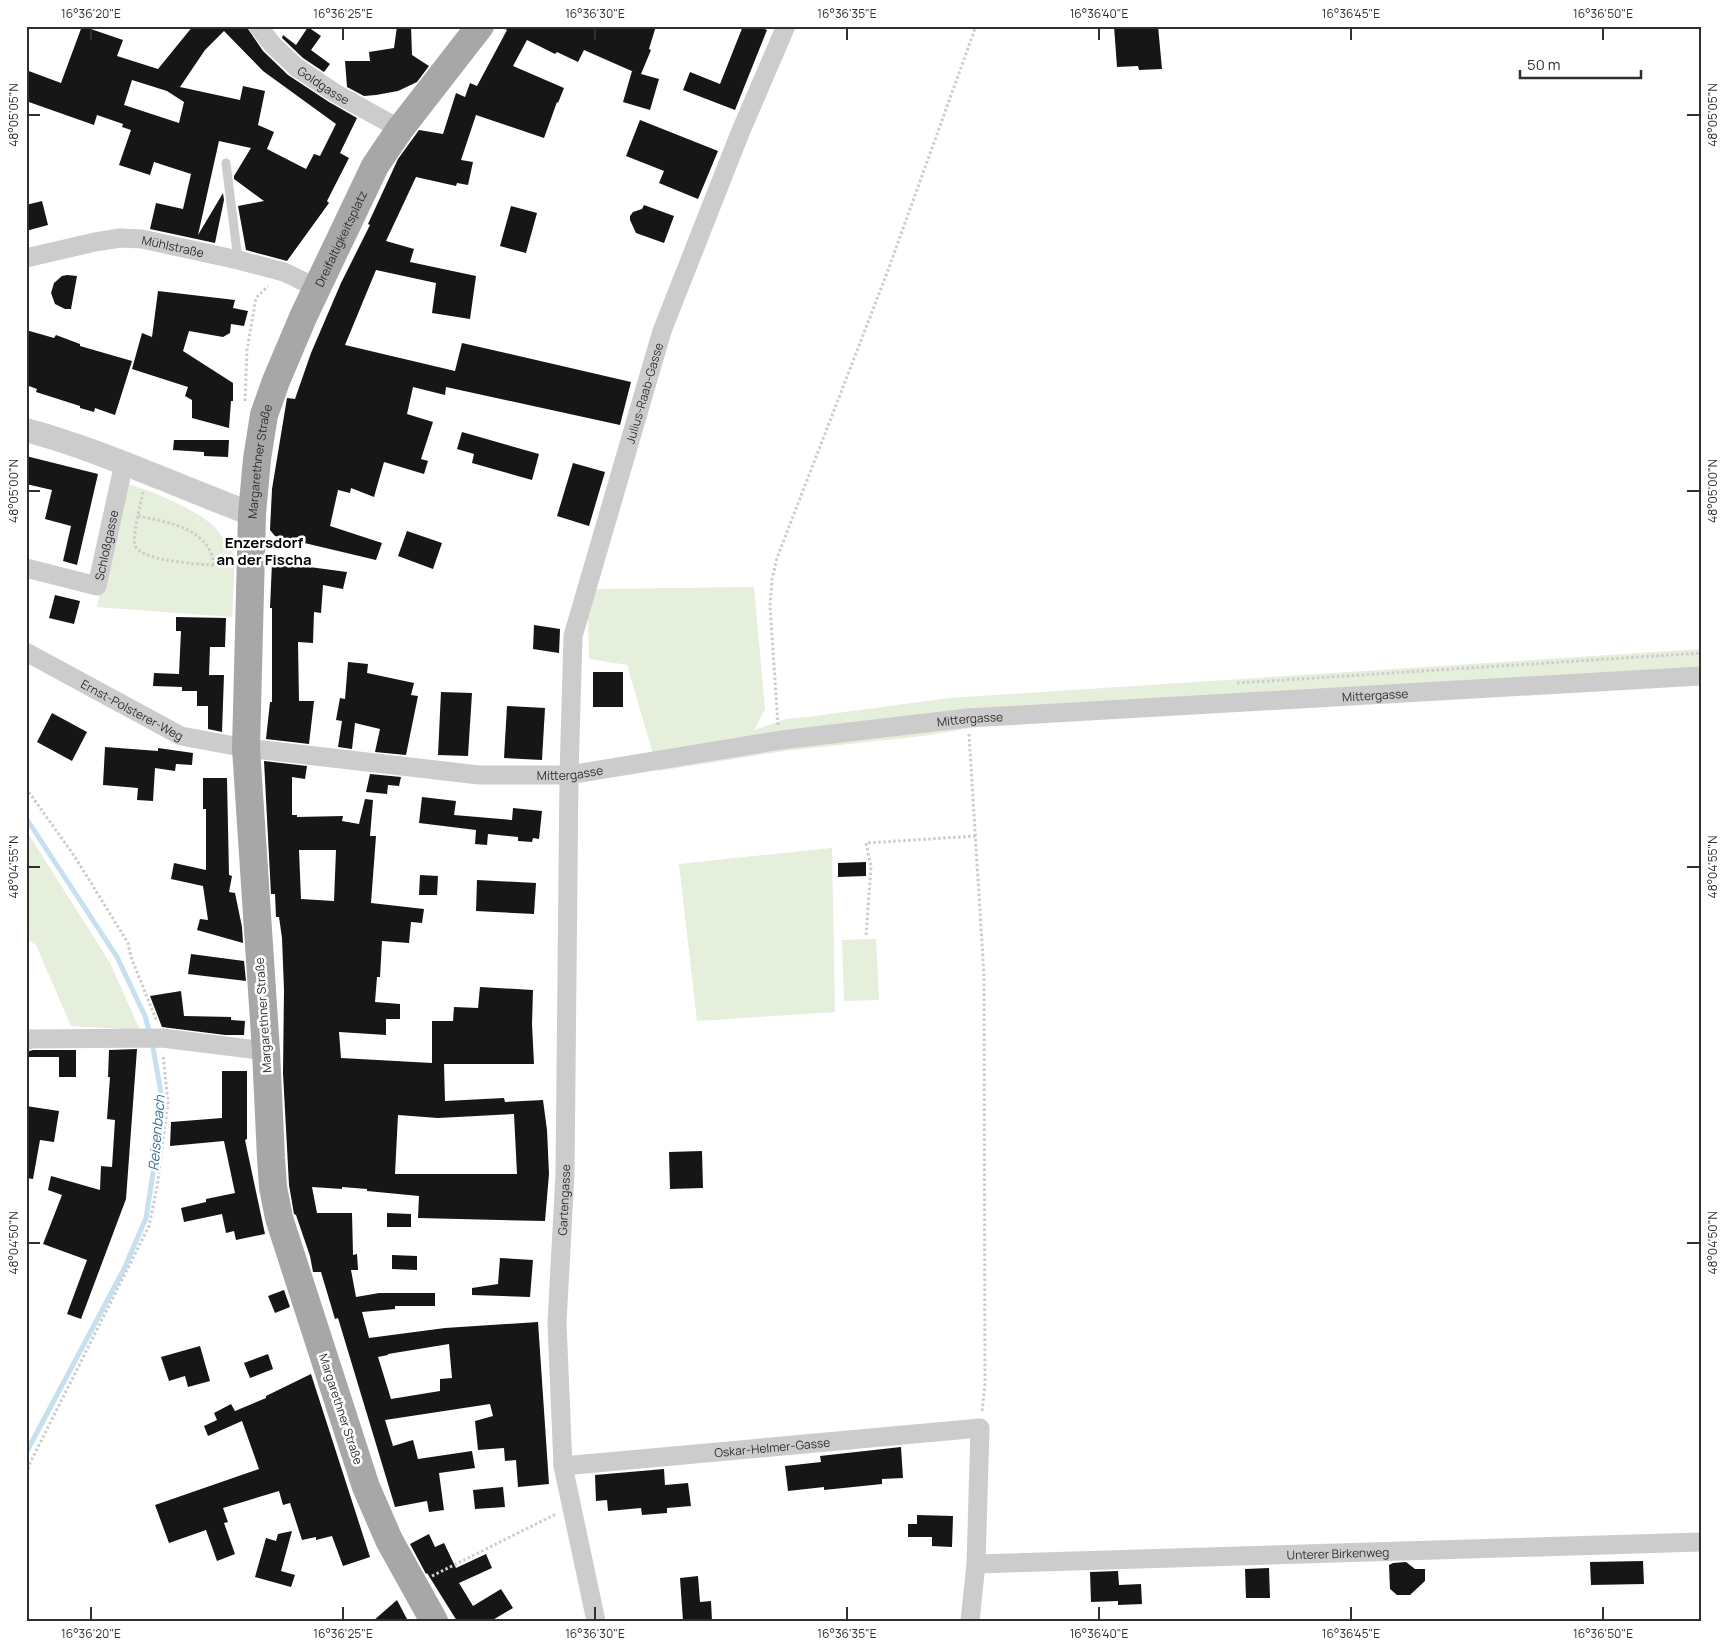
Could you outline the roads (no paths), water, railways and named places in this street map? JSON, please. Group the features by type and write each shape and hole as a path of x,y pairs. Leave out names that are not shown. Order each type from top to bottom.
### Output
{"main road":[{"name":"Dreifaltigkeitsplatz","path":"276,381 317,288 375,166 400,129 480,26"},
{"name":"Margarethner Straße","path":"276,381 264,415 257,459 252,514 246,748 273,1187 279,1218 366,1487 389,1540 434,1621"}],"street":[{"name":"Goldgasse","path":"258,26 272,44 296,67 335,93 400,129"},
{"name":"Julius-Raab-Gasse","path":"569,775 573,636 662,331 740,133 786,26"},
{"name":"Mühlstraße","path":"26,258 95,242 120,238 142,239 284,272 317,288"},
{"path":"26,430 56,438 124,463 252,514"},
{"name":"Schloßgasse","path":"26,568 97,586 124,463"},
{"name":"Ernst-Polsterer-Weg","path":"26,652 181,736 246,748"},
{"name":"Mittergasse","path":"246,748 479,776 569,775 781,740 968,718 1701,676"},
{"name":"Gartengasse","path":"569,775 565,1174 557,1323 563,1466 596,1621"},
{"path":"26,1041 30,1039 162,1038 266,1051"},
{"name":"Oskar-Helmer-Gasse","path":"563,1466 980,1428 976,1564"},
{"name":"Unterer Birkenweg","path":"976,1564 1701,1542"},
{"path":"970,1621 976,1564"}],"lane":[{"path":"226,163 238,260"}],"waterway":[{"name":"Reisenbach","path":"26,818 117,957 145,1016 150,1034"},
{"name":"Reisenbach","path":"26,1453 124,1269 146,1218 159,1135 161,1093 152,1042"}],"district":[{"name":"Enzersdorf an der Fischa","path":"264,550"}]}
